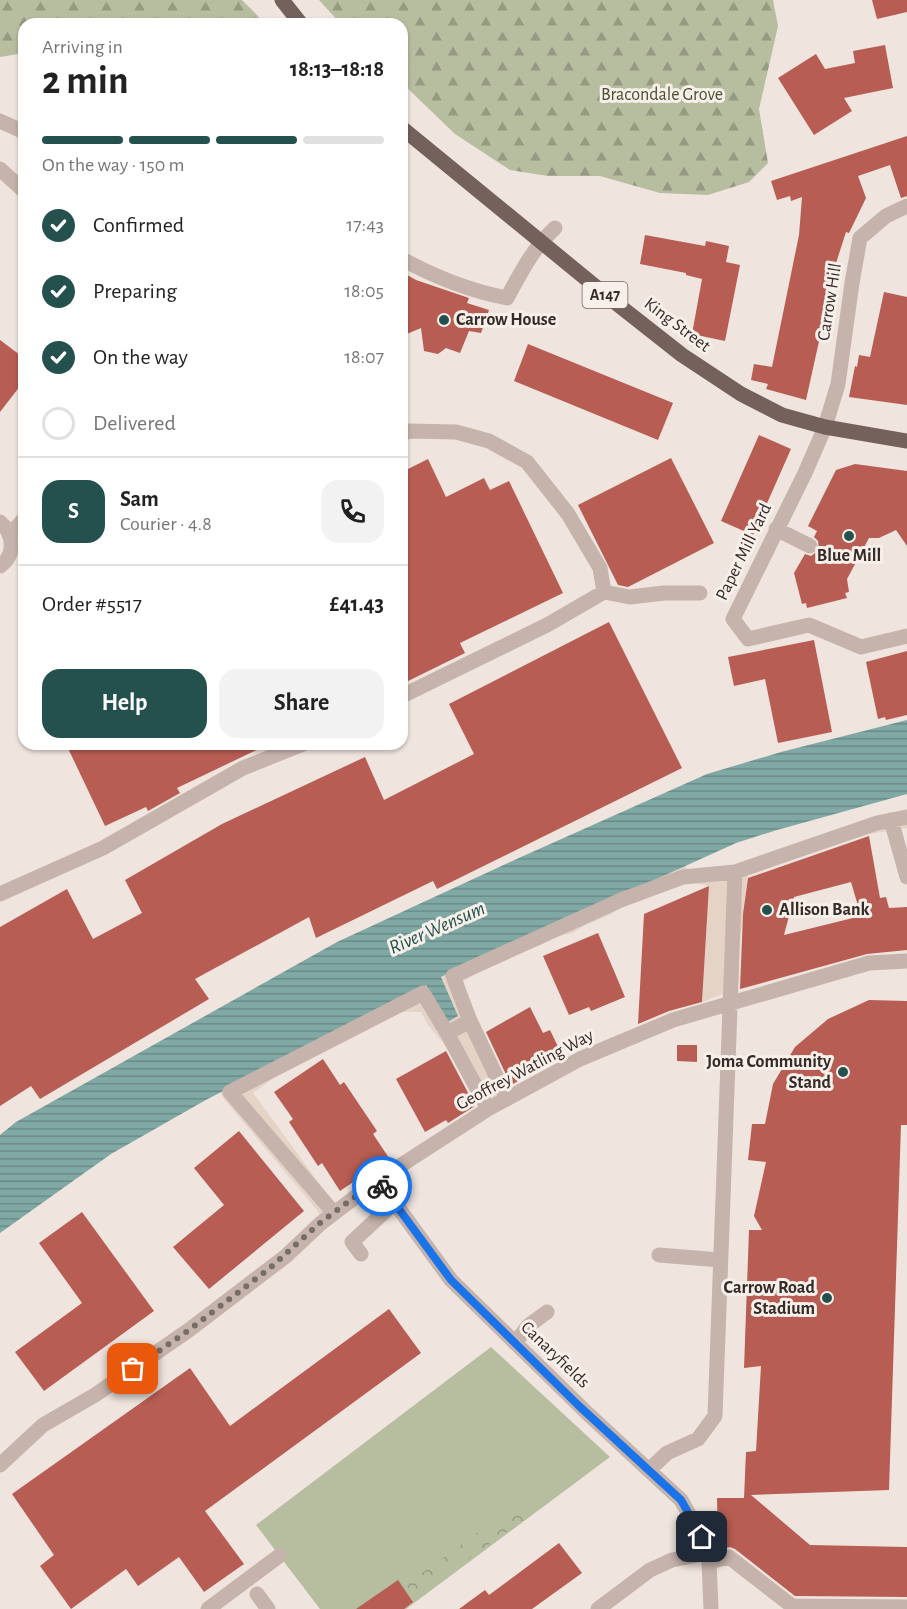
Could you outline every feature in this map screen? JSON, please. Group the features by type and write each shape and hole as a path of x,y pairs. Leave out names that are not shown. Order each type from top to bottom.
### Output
{"main road":[{"path":"282,0 296,18"},
{"name":"King Street","path":"408,133 682,355 741,394 782,415 825,427 907,441"}],"street":[{"path":"0,121 18,129"},
{"path":"0,169 18,186"},
{"name":"Carrow Hill","path":"825,427 838,384 860,238 886,216 907,206"},
{"path":"408,262 480,293 507,298 540,241 555,228"},
{"name":"Paper Mill Yard","path":"825,427 806,473 733,619 748,639 809,625 861,646 907,636"},
{"path":"408,431 456,432 489,441 528,462 573,523 600,568 604,592"},
{"path":"0,566 9,556 12,547 5,528"},
{"path":"776,529 810,546"},
{"path":"408,693 547,625 604,592 630,597 664,593 700,593"},
{"path":"0,894 103,848 243,768 288,750"},
{"path":"507,1099 470,1021 453,976 621,900 683,877 735,872 877,823 907,817"},
{"path":"891,820 907,877"},
{"path":"649,1470 666,1453 698,1439 715,1416 735,872"},
{"name":"Geoffrey Watling Way","path":"0,1465 43,1425 95,1395 189,1330 286,1256 321,1222 378,1180 489,1109 580,1059 673,1020 869,963 907,961"},
{"path":"334,1213 230,1092 423,993 489,1109"},
{"path":"447,1033 470,1021"},
{"name":"Canaryfields","path":"378,1180 451,1280 681,1500 702,1537 708,1558"},
{"path":"361,1254 352,1242 394,1203"},
{"path":"659,1256 720,1260"},
{"path":"515,1342 528,1326 547,1312"},
{"path":"208,1609 279,1556"},
{"path":"598,1609 650,1570 672,1560 729,1557 792,1606 907,1607"},
{"path":"708,1558 711,1609"},
{"path":"257,1594 268,1609"}],"green space":[{"path":"0,0 242,0 259,18 18,18 18,54 0,57"},
{"name":"Bracondale Grove","path":"319,0 773,0 778,26 759,109 768,163 749,182 708,195 660,193 600,176 548,176 510,170 455,134 408,89 408,18 336,18"},
{"path":"491,1347 610,1457 406,1609 320,1609 256,1525"},
{"path":"519,1502 530,1516 415,1596 406,1585"}],"shaded area":[{"path":"907,809 907,828 869,834 748,875 734,990 702,1002 709,886 694,883 671,884 633,900 573,933 554,937 543,944 492,964 464,981 463,987 510,1088 482,1109 449,1050 428,1025 421,1012 398,1012 275,1077 253,1093 335,1205 320,1216 220,1092 426,984 449,1022 458,1016 441,978 685,866 693,874 708,873 789,848 829,832"}],"water":[{"name":"River Wensum","path":"907,720 907,794 736,843 441,977 458,1016 448,1022 426,985 204,1101 111,1154 0,1233 0,1135 16,1122 337,942 521,857 707,774 781,752"}],"building":[{"path":"872,0 907,0 907,12 877,19"},
{"path":"885,45 893,88 844,98 852,111 814,135 778,78 816,54 825,69 855,63 853,51"},
{"path":"907,136 907,196 901,198 890,165 858,176 866,198 849,233 846,232 837,260 806,400 766,389 768,384 751,380 754,364 772,367 799,235 802,197 791,201 790,196 777,200 771,181"},
{"path":"645,235 705,246 706,241 729,246 726,262 740,265 725,341 692,334 702,279 686,275 686,273 640,264"},
{"name":"Carrow House","path":"408,275 469,298 467,303 489,310 481,333 469,331 460,353 446,348 438,354 424,351 421,328 408,333"},
{"path":"884,292 907,297 907,405 849,397 859,355 870,357"},
{"path":"0,340 18,354 18,389 0,412"},
{"path":"528,344 673,403 658,440 514,381"},
{"path":"759,435 791,449 753,535 721,521"},
{"path":"671,458 714,543 628,587 618,585 578,505"},
{"path":"428,459 446,497 484,478 490,490 509,481 563,593 460,643 465,653 408,681 408,469"},
{"name":"Blue Mill","path":"855,464 907,471 907,546 896,530 879,538 869,538 847,579 849,592 845,593 847,598 807,608 806,603 802,604 794,573 805,554 811,556 819,550 818,541 814,537 817,531 808,526 836,470"},
{"path":"609,622 682,768 437,889 433,881 316,938 309,917 195,979 209,999 40,1099 31,1086 0,1106 0,927 67,889 93,939 142,913 125,880 222,824 365,757 384,800 474,754 449,704"},
{"path":"814,640 832,732 778,743 765,679 734,686 728,657"},
{"path":"907,651 907,715 886,720 885,717 878,719 866,662"},
{"path":"69,750 256,750 177,788 180,793 148,811 146,807 105,826"},
{"name":"Allison Bank","path":"869,836 880,898 886,897 889,908 907,907 907,950 867,954 740,989 743,914 748,878","holes":["851,882 861,916 784,935 794,897"]},
{"path":"709,886 702,1002 669,1011 638,1024 644,914"},
{"path":"598,933 625,997 591,1011 589,1007 569,1015 543,956"},
{"name":"Carrow Road Stadium","path":"869,1000 907,1001 907,1125 901,1125 889,1490 751,1495 810,1545 907,1547 907,1597 795,1596 735,1549 730,1547 721,1549 718,1546 717,1498 744,1498 746,1452 756,1451 761,1366 744,1368 749,1230 762,1230 754,1216 766,1162 748,1160 752,1124 765,1124 773,1084 795,1047 828,1019"},
{"path":"530,1007 543,1033 550,1030 563,1057 511,1085 486,1032"},
{"path":"677,1045 697,1045 697,1062 677,1061"},
{"path":"446,1051 475,1106 448,1123 446,1120 425,1132 396,1079"},
{"path":"323,1059 340,1085 344,1082 377,1131 373,1134 389,1158 340,1191 322,1163 318,1166 289,1122 293,1119 274,1092"},
{"path":"239,1131 304,1211 209,1289 173,1247 224,1205 194,1168"},
{"path":"82,1212 154,1311 44,1391 15,1352 82,1303 39,1243"},
{"path":"389,1309 421,1353 205,1511 244,1564 204,1592 179,1557 138,1586 126,1569 71,1609 40,1566 54,1555 12,1494 190,1368 230,1426"},
{"path":"559,1543 582,1573 532,1609 459,1609 485,1590 489,1595"},
{"path":"398,1580 413,1602 404,1609 356,1609"}],"way so far":[{"path":"133,1369 189,1330 286,1256 321,1222 378,1180 382,1186"}],"place":[{"name":"Carrow House","path":"444,320"},
{"name":"Blue Mill","path":"849,536"},
{"name":"Allison Bank","path":"767,910"},
{"name":"Joma Community Stand","path":"843,1072"},
{"name":"Carrow Road Stadium","path":"827,1298"}],"route":[{"path":"382,1186 451,1280 578,1405 681,1500 702,1537"}]}
